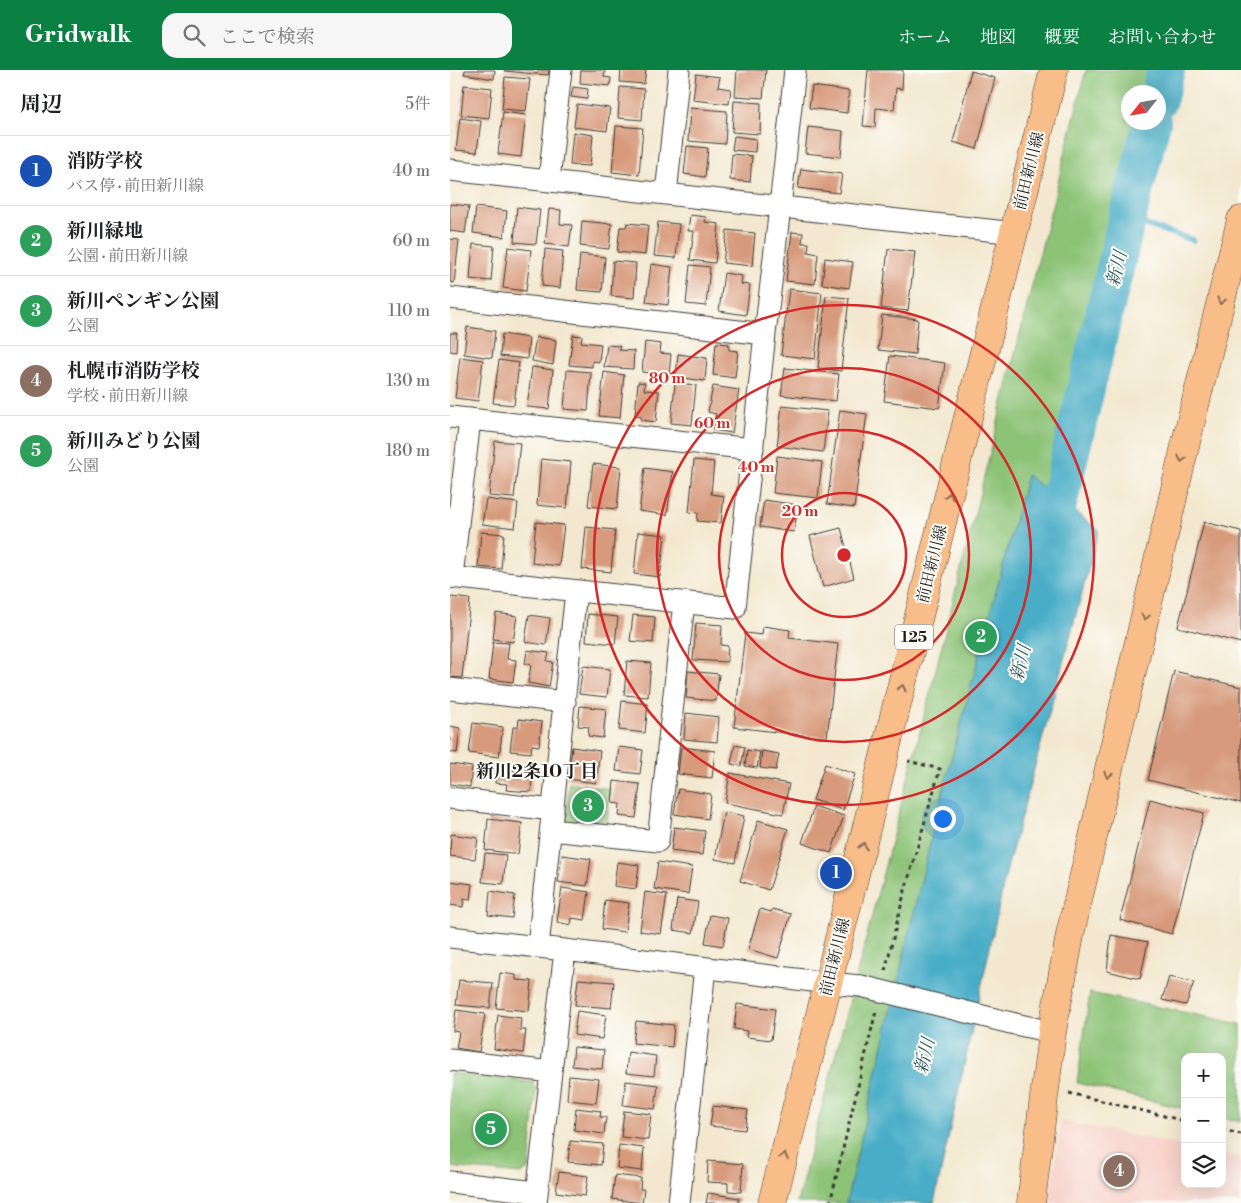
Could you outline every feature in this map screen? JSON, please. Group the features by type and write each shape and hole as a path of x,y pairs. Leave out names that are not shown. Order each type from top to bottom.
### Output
{"main road":[{"name":"前田新川線","path":"772,1203 1054,70"},
{"path":"1030,1203 1052,1032 1071,930 1191,421 1240,227"}],"street":[{"path":"549,181 561,70"},
{"path":"666,194 679,70"},
{"path":"753,449 460,418 451,577 735,608 753,449 765,334 795,70"},
{"path":"450,170 1014,233"},
{"path":"450,298 765,334"},
{"path":"538,947 576,591"},
{"path":"450,798 658,841 684,602"},
{"path":"450,689 565,702"},
{"path":"450,937 861,986 1052,1032"},
{"path":"450,1182 536,1197 565,950"},
{"path":"679,1203 705,968"},
{"path":"450,1060 551,1072"}],"path":[{"path":"908,761 940,769"},
{"path":"1066,1092 1181,1120"},
{"path":"1226,1131 1241,1134"}],"shaded area":[{"path":"1061,1121 1181,1145 1181,1188 1226,1188 1226,1155 1241,1158 1241,1203 1049,1203"}],"green space":[{"path":"1086,70 1154,70 1150,85 1121,85 1121,130 1138,130 1128,165 1032,577 874,1203 797,1203 929,697"},
{"path":"569,783 610,789 607,829 565,823"},
{"path":"1090,993 1241,1024 1241,1122 1226,1119 1226,1053 1181,1053 1181,1108 1077,1083"},
{"path":"450,1073 532,1082 536,1090 529,1169 520,1174 450,1167"}],"water":[{"path":"1027,475 1099,530 1007,869 934,1203 846,1203 936,817"}],"building":[{"path":"465,70 495,70 494,79 464,74"},
{"path":"504,70 549,70 548,75"},
{"path":"581,70 605,70 604,77 611,78 610,86 580,83"},
{"path":"621,70 646,70 644,84 620,82"},
{"path":"737,70 766,70 763,98 735,96"},
{"path":"868,70 903,70 902,89 896,88 894,110 876,108 875,127 863,126"},
{"path":"971,71 995,78 977,149 953,142"},
{"path":"696,74 720,77 718,87 731,89 729,104 693,100"},
{"path":"505,77 530,79 526,111 502,109"},
{"path":"464,85 492,88 489,118 461,115"},
{"path":"812,86 849,91 847,113 809,108"},
{"path":"573,87 588,89 587,99 571,97"},
{"path":"620,87 644,89 642,120 618,118"},
{"path":"734,101 761,103 760,134 732,132"},
{"path":"577,104 610,108 607,131 574,127"},
{"path":"690,108 727,111 725,144 688,141"},
{"path":"503,112 526,115 521,157 498,154"},
{"path":"460,118 481,121 477,152 456,150"},
{"path":"616,126 643,128 639,175 612,172"},
{"path":"808,127 843,131 841,157 805,153"},
{"path":"573,132 593,135 590,166 570,165"},
{"path":"734,136 756,139 755,152 732,150"},
{"path":"687,146 708,148 705,177 684,174"},
{"path":"732,154 752,156 750,182 730,180"},
{"path":"801,169 842,174 839,193 798,188"},
{"path":"450,204 469,206 465,233 450,231"},
{"path":"476,207 507,211 504,237 473,233"},
{"path":"517,207 540,210 536,244 514,242"},
{"path":"549,209 561,210 560,224 572,225 569,247 545,244"},
{"path":"690,215 706,217 705,222 719,224 715,263 690,260 694,231 688,231"},
{"path":"582,221 612,224 609,249 580,246"},
{"path":"658,222 679,224 676,258 654,256"},
{"path":"627,223 648,225 645,255 617,252 620,227 626,227"},
{"path":"727,230 755,233 752,266 723,263"},
{"path":"792,232 803,233 802,243 809,243 808,252 818,254 815,284 786,281"},
{"path":"450,239 459,240 454,283 450,282"},
{"path":"473,244 494,246 491,281 470,279"},
{"path":"508,247 531,250 526,291 503,288"},
{"path":"545,249 563,251 560,288 542,286"},
{"path":"888,249 915,252 908,311 881,308"},
{"path":"580,254 605,257 602,292 577,290"},
{"path":"825,258 853,262 849,288 822,284"},
{"path":"613,261 636,263 634,298 611,296"},
{"path":"651,264 672,267 668,305 646,302"},
{"path":"690,265 710,267 706,306 686,304"},
{"path":"724,273 742,276 741,284 750,285 746,315 719,311"},
{"path":"789,289 822,293 815,359 781,355"},
{"path":"826,296 849,298 841,371 818,368"},
{"path":"882,315 918,319 915,354 878,350"},
{"path":"467,327 495,331 492,358 464,354"},
{"path":"450,333 457,333 456,352 450,351"},
{"path":"502,334 529,338 527,359 500,356"},
{"path":"573,335 582,336 581,342 601,344 599,362 592,361 592,367 569,365"},
{"path":"536,337 556,340 553,365 532,361"},
{"path":"645,342 661,344 660,353 671,354 669,375 642,372"},
{"path":"716,343 729,344 729,350 738,351 735,378 713,375"},
{"path":"607,345 620,346 619,350 634,351 633,369 604,367"},
{"path":"678,354 707,358 705,381 676,377"},
{"path":"890,356 945,363 939,408 884,401"},
{"path":"460,357 483,360 478,401 455,398"},
{"path":"499,360 519,363 514,405 493,403"},
{"path":"532,367 553,370 549,409 527,407"},
{"path":"785,368 839,374 836,401 781,395"},
{"path":"567,370 591,372 588,411 564,409"},
{"path":"604,372 624,375 620,418 599,416"},
{"path":"638,382 645,383 644,390 659,391 656,422 641,420 641,416 635,415"},
{"path":"675,383 696,385 692,425 671,423"},
{"path":"713,386 739,390 732,433 713,430 716,414 708,412"},
{"path":"782,406 828,411 823,452 777,446"},
{"path":"840,410 867,414 854,508 827,504"},
{"path":"495,441 520,443 514,498 489,496"},
{"path":"777,456 822,462 818,498 773,493"},
{"path":"541,459 571,462 567,508 537,505"},
{"path":"694,460 714,462 711,494 724,496 721,523 697,521 698,513 689,512"},
{"path":"593,464 621,467 617,509 588,506"},
{"path":"645,468 673,472 667,515 639,511"},
{"path":"486,499 518,503 515,528 482,524"},
{"path":"764,500 798,505 794,532 760,527"},
{"path":"536,522 564,525 559,566 532,563"},
{"path":"1204,522 1241,531 1241,643 1178,627"},
{"path":"586,527 615,530 611,572 582,569"},
{"path":"841,528 854,578 823,587 810,536"},
{"path":"481,532 504,534 501,569 478,567"},
{"path":"638,532 665,535 660,577 634,574"},
{"path":"450,597 470,599 462,678 450,677"},
{"path":"496,613 517,616 513,642 493,639"},
{"path":"588,614 618,617 615,644 586,641"},
{"path":"529,615 550,618 546,645 525,642"},
{"path":"633,615 655,617 653,643 630,641"},
{"path":"696,623 722,625 721,645 728,646 727,662 693,660"},
{"path":"763,626 790,630 789,638 838,644 827,738 734,727 745,633 762,635"},
{"path":"493,642 509,643 507,659 516,660 513,682 489,679"},
{"path":"527,650 549,653 547,661 553,662 549,687 528,683 531,665 525,664"},
{"path":"627,661 651,663 648,697 624,695"},
{"path":"583,666 610,669 607,697 579,694"},
{"path":"688,671 719,674 716,701 686,698"},
{"path":"1174,671 1241,687 1241,803 1148,780"},
{"path":"622,701 648,704 645,733 619,730"},
{"path":"580,706 606,709 603,738 588,736 589,727 578,726"},
{"path":"686,713 719,717 717,742 684,739"},
{"path":"519,719 542,722 539,746 532,745 531,753 510,751 513,727 518,727"},
{"path":"473,723 503,727 499,757 469,753"},
{"path":"450,726 460,728 457,753 450,752"},
{"path":"735,745 745,747 741,766 731,764"},
{"path":"572,747 600,751 596,783 568,779"},
{"path":"619,747 643,750 640,774 616,771"},
{"path":"681,747 715,751 712,778 678,774"},
{"path":"747,750 760,752 757,768 745,766"},
{"path":"762,751 779,754 776,770 760,768"},
{"path":"450,764 472,767 470,787 450,784"},
{"path":"825,764 855,774 843,810 813,800"},
{"path":"496,769 532,771 531,792 506,790 507,784 495,783"},
{"path":"730,773 789,784 783,814 725,803"},
{"path":"614,781 640,784 636,818 619,816 620,804 612,803"},
{"path":"678,789 711,794 708,819 674,814"},
{"path":"1150,799 1204,813 1172,934 1120,920"},
{"path":"814,806 844,816 831,853 802,843"},
{"path":"724,812 744,816 735,863 715,859"},
{"path":"488,819 522,823 518,854 485,850"},
{"path":"758,820 788,829 769,890 740,881"},
{"path":"674,827 705,831 702,855 671,851"},
{"path":"451,834 478,838 475,859 450,856"},
{"path":"485,853 506,855 503,884 482,882"},
{"path":"562,855 591,859 587,886 558,882"},
{"path":"617,862 639,865 636,889 614,886"},
{"path":"658,862 692,867 688,894 654,889"},
{"path":"450,881 472,884 470,900 464,899 463,907 450,905"},
{"path":"562,888 589,892 585,920 572,918 571,925 557,922"},
{"path":"490,891 515,895 512,918 488,915"},
{"path":"645,892 667,895 661,934 640,931"},
{"path":"677,899 698,902 693,933 673,930"},
{"path":"605,900 629,903 625,932 602,929"},
{"path":"760,909 771,912 772,909 791,914 778,958 748,949"},
{"path":"710,915 728,918 723,946 705,943"},
{"path":"1111,935 1148,942 1140,979 1107,971"},
{"path":"500,973 516,975 516,980 532,981 529,1011 496,1008"},
{"path":"1169,977 1194,982 1186,1005 1162,1000"},
{"path":"578,979 614,982 611,1008 575,1005"},
{"path":"459,980 493,983 490,1008 456,1005"},
{"path":"737,1004 775,1009 771,1040 746,1037 747,1031 734,1029"},
{"path":"456,1010 485,1014 479,1052 456,1048 459,1032 453,1031"},
{"path":"577,1011 606,1015 602,1039 574,1035"},
{"path":"498,1015 521,1018 520,1030 526,1030 523,1053 494,1049"},
{"path":"636,1021 674,1025 672,1047 633,1043"},
{"path":"574,1047 604,1050 602,1069 572,1066"},
{"path":"628,1052 656,1056 654,1076 626,1073"},
{"path":"569,1076 599,1079 596,1103 567,1100"},
{"path":"626,1081 658,1085 655,1109 623,1105"},
{"path":"713,1106 748,1110 745,1130 710,1126"},
{"path":"576,1108 601,1111 600,1117 606,1117 604,1134 574,1130"},
{"path":"624,1111 651,1114 648,1140 621,1137"},
{"path":"570,1141 603,1144 601,1165 568,1162"},
{"path":"619,1145 644,1148 642,1171 617,1168"},
{"path":"708,1161 743,1164 741,1192 728,1191 728,1183 707,1182"},
{"path":"559,1172 588,1176 585,1196 556,1192"},
{"path":"615,1175 641,1178 640,1189 644,1189 642,1203 612,1199"},
{"path":"708,1193 739,1198 739,1203 706,1203"}],"waterway":[{"name":"新川","path":"1162,85 1166,70"},
{"name":"新川","path":"1047,550 1150,130"},
{"path":"1127,219 1193,240"}],"place":[{"name":"新川緑地","path":"981,637"},
{"name":"新川ペンギン公園","path":"588,806"},
{"name":"消防学校","path":"836,873"},
{"name":"新川みどり公園","path":"491,1129"},
{"name":"札幌市消防学校","path":"1119,1171"}],"district":[{"name":"新川2条10丁目","path":"537,771"}]}
